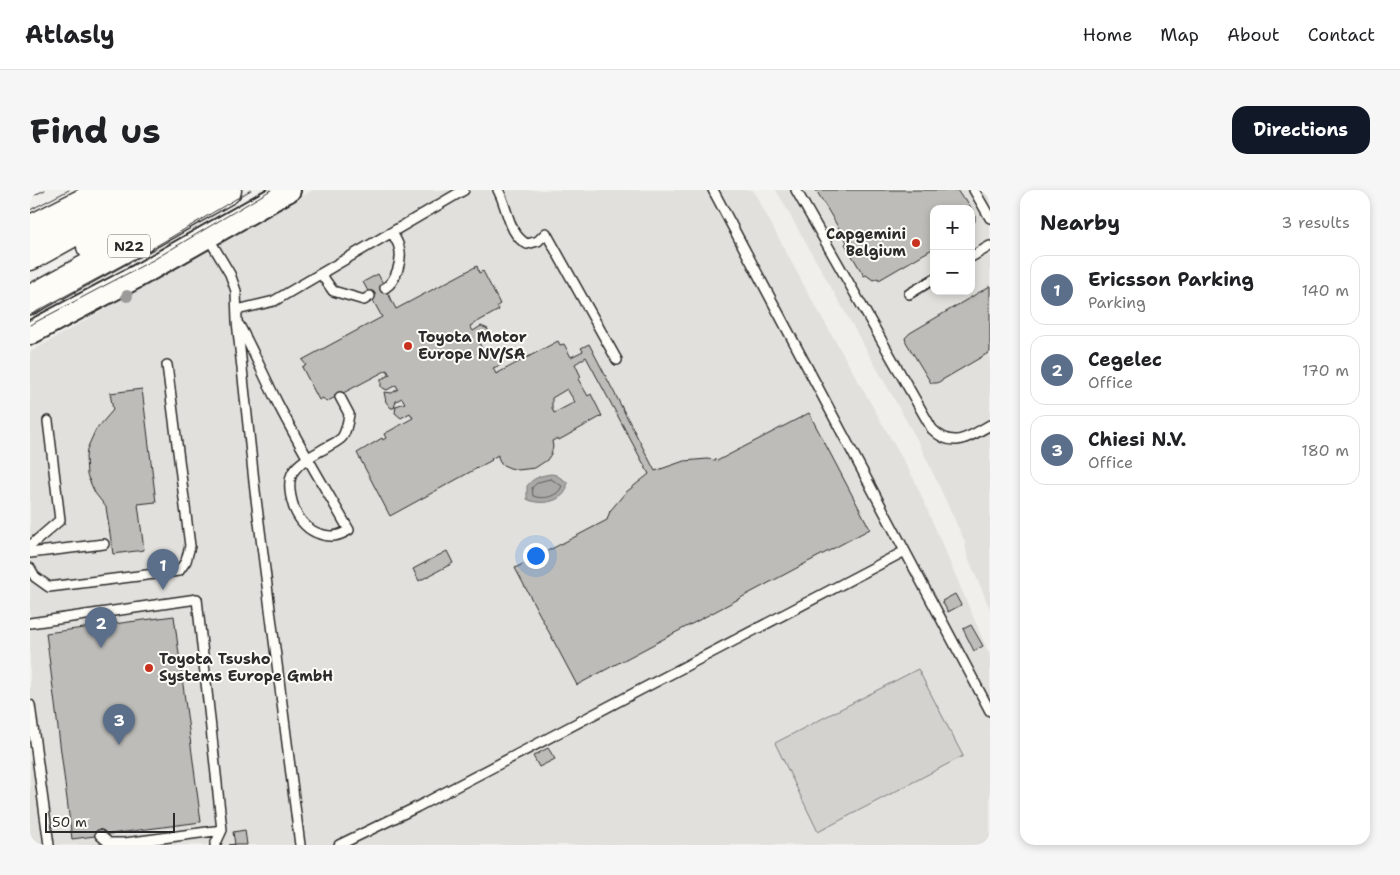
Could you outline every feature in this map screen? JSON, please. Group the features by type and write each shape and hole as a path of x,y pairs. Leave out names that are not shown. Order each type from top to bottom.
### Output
{"highway":[{"path":"30,230 109,190"},
{"path":"30,256 149,190"},
{"path":"30,279 96,244 187,190"},
{"name":"N22","path":"30,300 137,242 227,190"}],"street":[{"path":"30,333 208,237 290,190"}],"lane":[{"path":"237,310 274,301 464,190"},
{"path":"498,190 503,198 514,232 520,240 527,244 538,241 546,233 617,360"},
{"path":"713,190 990,711"},
{"path":"796,190 932,429 939,436 957,440 966,439 990,425"},
{"path":"974,190 990,218"},
{"path":"385,288 391,284 399,266 400,249 392,232"},
{"path":"208,237 230,274 236,291 237,321 256,499 300,845"},
{"path":"975,255 990,246"},
{"path":"321,274 333,291 364,300 370,296"},
{"path":"909,294 930,281"},
{"path":"237,321 255,354 277,402 308,458 349,530 340,536 330,537 312,531 297,516 290,490 290,475 297,465 308,458 342,437 347,426 349,414 340,397"},
{"path":"30,568 35,577 49,587 179,571 186,561 190,546 167,365"},
{"path":"30,546 60,520 48,421"},
{"path":"30,553 104,544"},
{"path":"338,845 426,802 904,551"},
{"path":"30,623 197,599 222,830 215,845"},
{"path":"30,705 49,845"},
{"path":"100,835 109,843 222,830"}],"shaded area":[{"path":"313,190 753,190 808,293 915,481 990,656 990,845 30,845 30,352"},
{"path":"776,190 990,190 990,609 967,555 965,542 919,443"},
{"path":"918,669 963,756 818,832 775,743"}],"water":[{"path":"552,474 567,482 567,489 564,494 553,501 546,502 527,499 527,486 529,483 538,477"}],"building":[{"path":"816,190 957,190 969,205 930,205 930,250 879,280 878,278 873,280 866,275 864,276 845,244 847,242"},
{"path":"477,266 479,273 483,271 500,304 497,306 499,310 470,326 473,331 481,326 488,329 488,336 478,341 488,359 497,353 502,357 501,365 493,368 496,374 558,341 560,345 564,344 571,357 583,351 581,348 589,344 655,471 684,461 707,459 717,461 809,413 870,529 577,685 515,568 607,520 610,511 625,493 649,474 586,357 575,364 581,377 578,379 588,396 591,394 602,416 559,440 558,438 552,441 551,454 547,460 535,468 518,470 510,468 501,464 498,455 390,516 357,453 382,438 383,440 386,438 384,434 413,418 410,413 401,418 395,413 396,406 405,403 402,398 396,401 394,408 391,408 386,402 384,392 392,393 398,389 396,385 387,390 381,387 381,379 390,375 387,370 326,402 323,398 319,400 302,367 306,365 302,360 382,317 363,282 378,274 396,309","holes":["567,389 575,402 554,413 552,408 552,398"]},
{"path":"990,286 990,352 937,383 931,383 905,338 910,333"},
{"path":"142,389 156,502 138,504 144,550 113,554 106,507 95,493 87,475 87,449 95,431 113,410 110,393"},
{"path":"447,551 453,563 419,581 413,569"},
{"path":"955,594 961,605 948,612 942,601"},
{"path":"174,616 201,822 72,839 46,633"},
{"path":"971,625 983,646 974,651 963,629"},
{"path":"548,748 555,759 539,767 533,756"},
{"path":"245,830 247,845 229,845 235,844 233,832"}],"tram line":[{"path":"30,197 45,190"},
{"path":"30,210 69,190"},
{"path":"30,315 141,255 251,190"},
{"path":"30,325 153,260 271,190"}],"place":[{"name":"Capgemini Belgium","path":"916,243"},
{"name":"Toyota Motor Europe NV/SA","path":"408,346"},
{"name":"Ericsson Parking","path":"163,590"},
{"name":"Cegelec","path":"101,648"},
{"name":"Toyota Tsusho Systems Europe GmbH","path":"149,668"},
{"name":"Chiesi N.V.","path":"119,745"}]}
